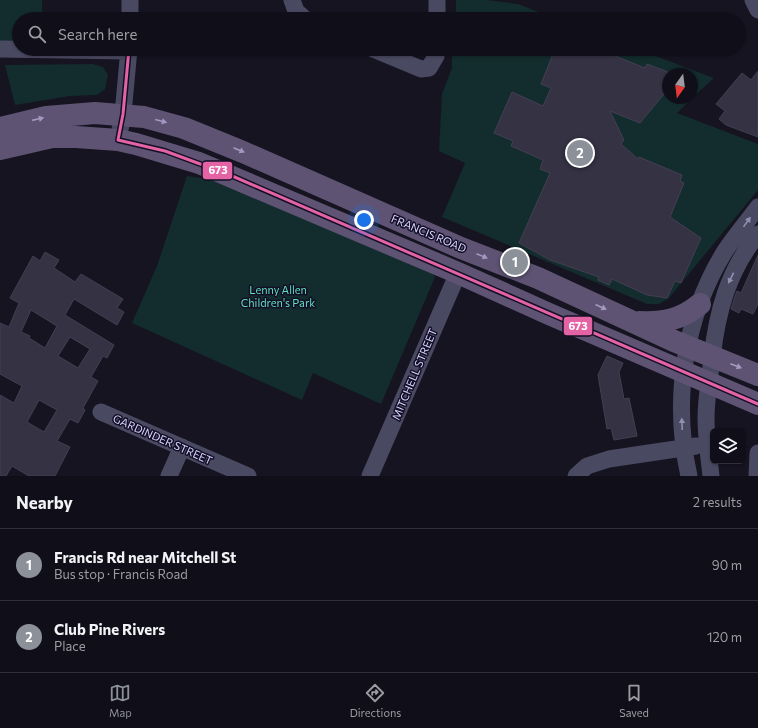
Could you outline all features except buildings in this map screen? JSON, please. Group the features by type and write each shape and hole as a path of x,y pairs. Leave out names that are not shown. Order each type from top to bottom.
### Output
{"main road":[{"name":"FRANCIS ROAD","path":"0,128 64,114 123,114 163,122 203,135 461,248 538,278 712,357 758,375"},
{"path":"0,149 52,137 76,136 118,140 165,151 230,175 758,404"},
{"path":"630,321 656,322 673,320 691,312 700,304"}],"street":[{"path":"130,0 130,12"},
{"path":"292,0 297,12"},
{"path":"436,0 437,12"},
{"path":"753,0 758,10"},
{"path":"0,49 12,49"},
{"path":"118,140 123,114 128,56"},
{"path":"390,56 421,69 429,68 436,56"},
{"path":"689,476 682,427 682,393 688,346 700,304 726,250 758,207"},
{"path":"711,476 706,418 715,331 724,293 754,239"},
{"name":"MITCHELL STREET","path":"370,476 458,273"},
{"name":"GARDINDER STREET","path":"101,412 248,476"},
{"path":"576,476 587,466 597,462 684,447 708,445"},
{"path":"169,476 182,447"},
{"path":"757,476 758,453"}],"green space":[{"path":"0,0 42,0 42,12 12,12 12,42 0,41"},
{"path":"456,0 488,0 518,4 539,12 456,12"},
{"path":"452,56 656,56 687,68 662,68 662,104 686,104 677,113 758,144 758,190 669,298 659,304 647,304 442,217 465,163 439,151 442,94 452,68"},
{"path":"92,64 103,67 108,75 105,89 97,95 70,96 15,105 5,65"},
{"path":"698,72 714,78 698,93"},
{"name":"Lenny Allen Children's Park","path":"187,176 208,179 426,261 435,277 381,404 313,373 302,400 132,323 157,266"}],"transit line":[{"name":"673","path":"128,56 123,114 118,140 165,151 230,175 758,404"}],"place":[{"name":"Club Pine Rivers","path":"580,153"},
{"name":"Francis Rd near Mitchell St","path":"515,262"}]}
